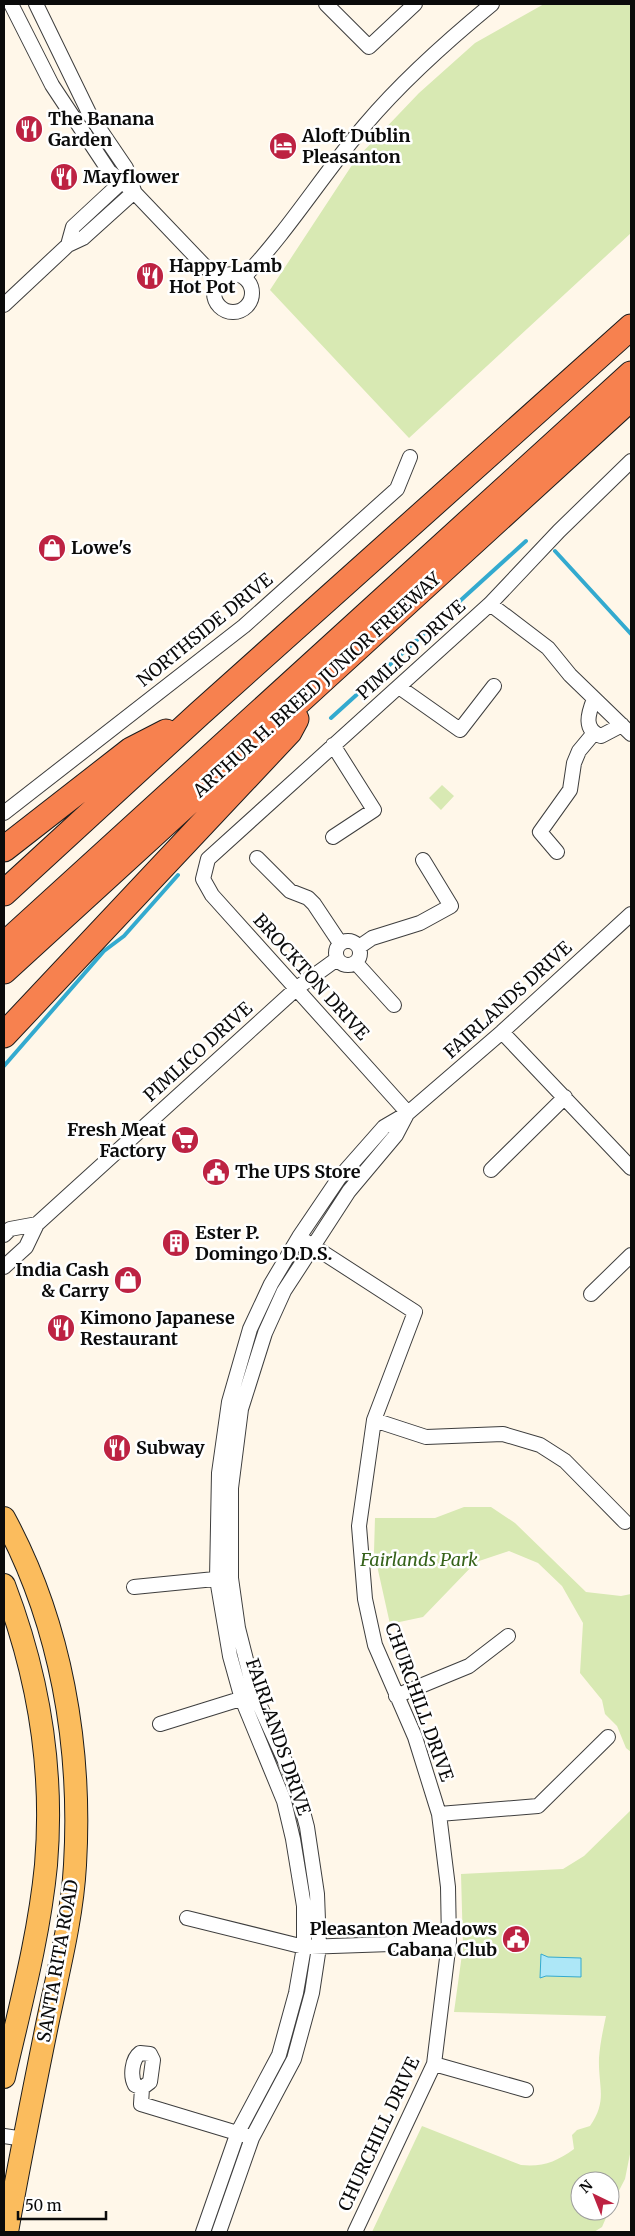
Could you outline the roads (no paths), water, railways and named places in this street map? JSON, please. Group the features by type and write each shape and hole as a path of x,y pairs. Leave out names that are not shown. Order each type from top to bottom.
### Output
{"highway":[{"path":"4,893 199,714 631,326"},
{"path":"4,945 631,374"},
{"name":"ARTHUR H. BREED JUNIOR FREEWAY","path":"4,971 631,398"},
{"path":"4,1035 289,732 313,688"},
{"path":"4,849 132,750 199,714"}],"main road":[{"name":"SANTA RITA ROAD","path":"4,1518 46,1617 58,1660 74,1754 77,1808 75,1866 67,1932 14,2137 7,2232"},
{"name":"SANTA RITA ROAD","path":"4,1586 20,1632 38,1703 45,1758 48,1808 46,1865 37,1930 4,2077"}],"street":[{"path":"11,4 52,85 109,171 125,179 134,192 218,280"},
{"path":"36,4 90,115 126,168 125,179 73,227 68,245"},
{"path":"326,4 369,47 415,4"},
{"path":"244,277 273,247 315,188 366,124 423,63 492,4"},
{"path":"4,305 68,245 83,238 134,192"},
{"path":"232,274 244,277 249,281 252,294 247,306 236,312 224,310 216,301 214,290 218,280 232,274"},
{"name":"NORTHSIDE DRIVE","path":"4,813 244,626 397,488 410,457"},
{"name":"PIMLICO DRIVE","path":"208,860 490,604 559,531 631,461"},
{"path":"490,604 548,648 570,675 626,730"},
{"path":"399,687 460,730 494,686"},
{"path":"594,699 587,716 594,733 601,736 626,730"},
{"path":"557,852 540,832 570,790 577,757 594,733"},
{"path":"333,745 374,810 333,837"},
{"path":"258,858 290,891 308,898 314,904 340,943"},
{"name":"BROCKTON DRIVE","path":"208,860 203,879 212,894 408,1114"},
{"path":"359,947 372,938 420,924 451,906 423,860"},
{"name":"FAIRLANDS DRIVE","path":"203,2232 238,2132 279,2055 296,1993 304,1947 304,1906 293,1839 284,1801 248,1697 238,1628 224,1578 219,1473 229,1402 250,1329 271,1284 299,1237 339,1178 384,1127 408,1114 502,1032 631,914"},
{"path":"340,943 353,941 359,947 360,955 356,963"},
{"path":"340,943 336,952 337,959 346,965 356,963"},
{"name":"PIMLICO DRIVE","path":"4,1267 26,1247 37,1224 297,988 337,959"},
{"path":"356,963 394,1005"},
{"path":"502,1032 631,1168"},
{"path":"491,1170 565,1097"},
{"name":"FAIRLANDS DRIVE","path":"224,1578 231,1488 241,1410 265,1333 284,1292 312,1245 349,1191 396,1135 408,1114"},
{"path":"4,1235 10,1229 37,1224"},
{"name":"CHURCHILL DRIVE","path":"299,1237 414,1312 374,1420 359,1526 365,1599 375,1645 415,1737 439,1814 448,1887 449,1942 434,2064 355,2232"},
{"path":"590,1294 631,1255"},
{"path":"374,1420 426,1437 503,1434 540,1445 565,1461 625,1522"},
{"path":"134,1587 224,1578"},
{"path":"396,1696 469,1666 508,1636"},
{"path":"160,1724 248,1697"},
{"name":"FAIRLANDS DRIVE","path":"219,2232 252,2138 294,2060 312,1993 319,1946 317,1894 307,1828 296,1785 248,1697"},
{"path":"439,1814 538,1806 608,1737"},
{"path":"187,1918 304,1947 449,1942"},
{"path":"434,2064 526,2090"},
{"path":"142,2088 141,2104 238,2132 252,2138"}],"water":[{"path":"541,1954 548,1957 581,1958 581,1977 546,1976 540,1978"}],"waterway":[{"path":"331,718 526,541"},
{"path":"555,551 631,634"},
{"path":"4,1066 104,951 124,936 178,875"}],"place":[{"name":"The Banana Garden","path":"29,129"},
{"name":"Aloft Dublin Pleasanton","path":"283,146"},
{"name":"Mayflower","path":"64,177"},
{"name":"Happy Lamb Hot Pot","path":"150,276"},
{"name":"Lowe's","path":"52,548"},
{"name":"Fresh Meat Factory","path":"185,1140"},
{"name":"The UPS Store","path":"216,1172"},
{"name":"Ester P. Domingo D.D.S.","path":"176,1243"},
{"name":"India Cash & Carry","path":"128,1280"},
{"name":"Kimono Japanese Restaurant","path":"61,1328"},
{"name":"Subway","path":"117,1448"},
{"name":"Pleasanton Meadows Cabana Club","path":"516,1939"}],"park label":[{"name":"Fairlands Park","path":"419,1560"}]}
